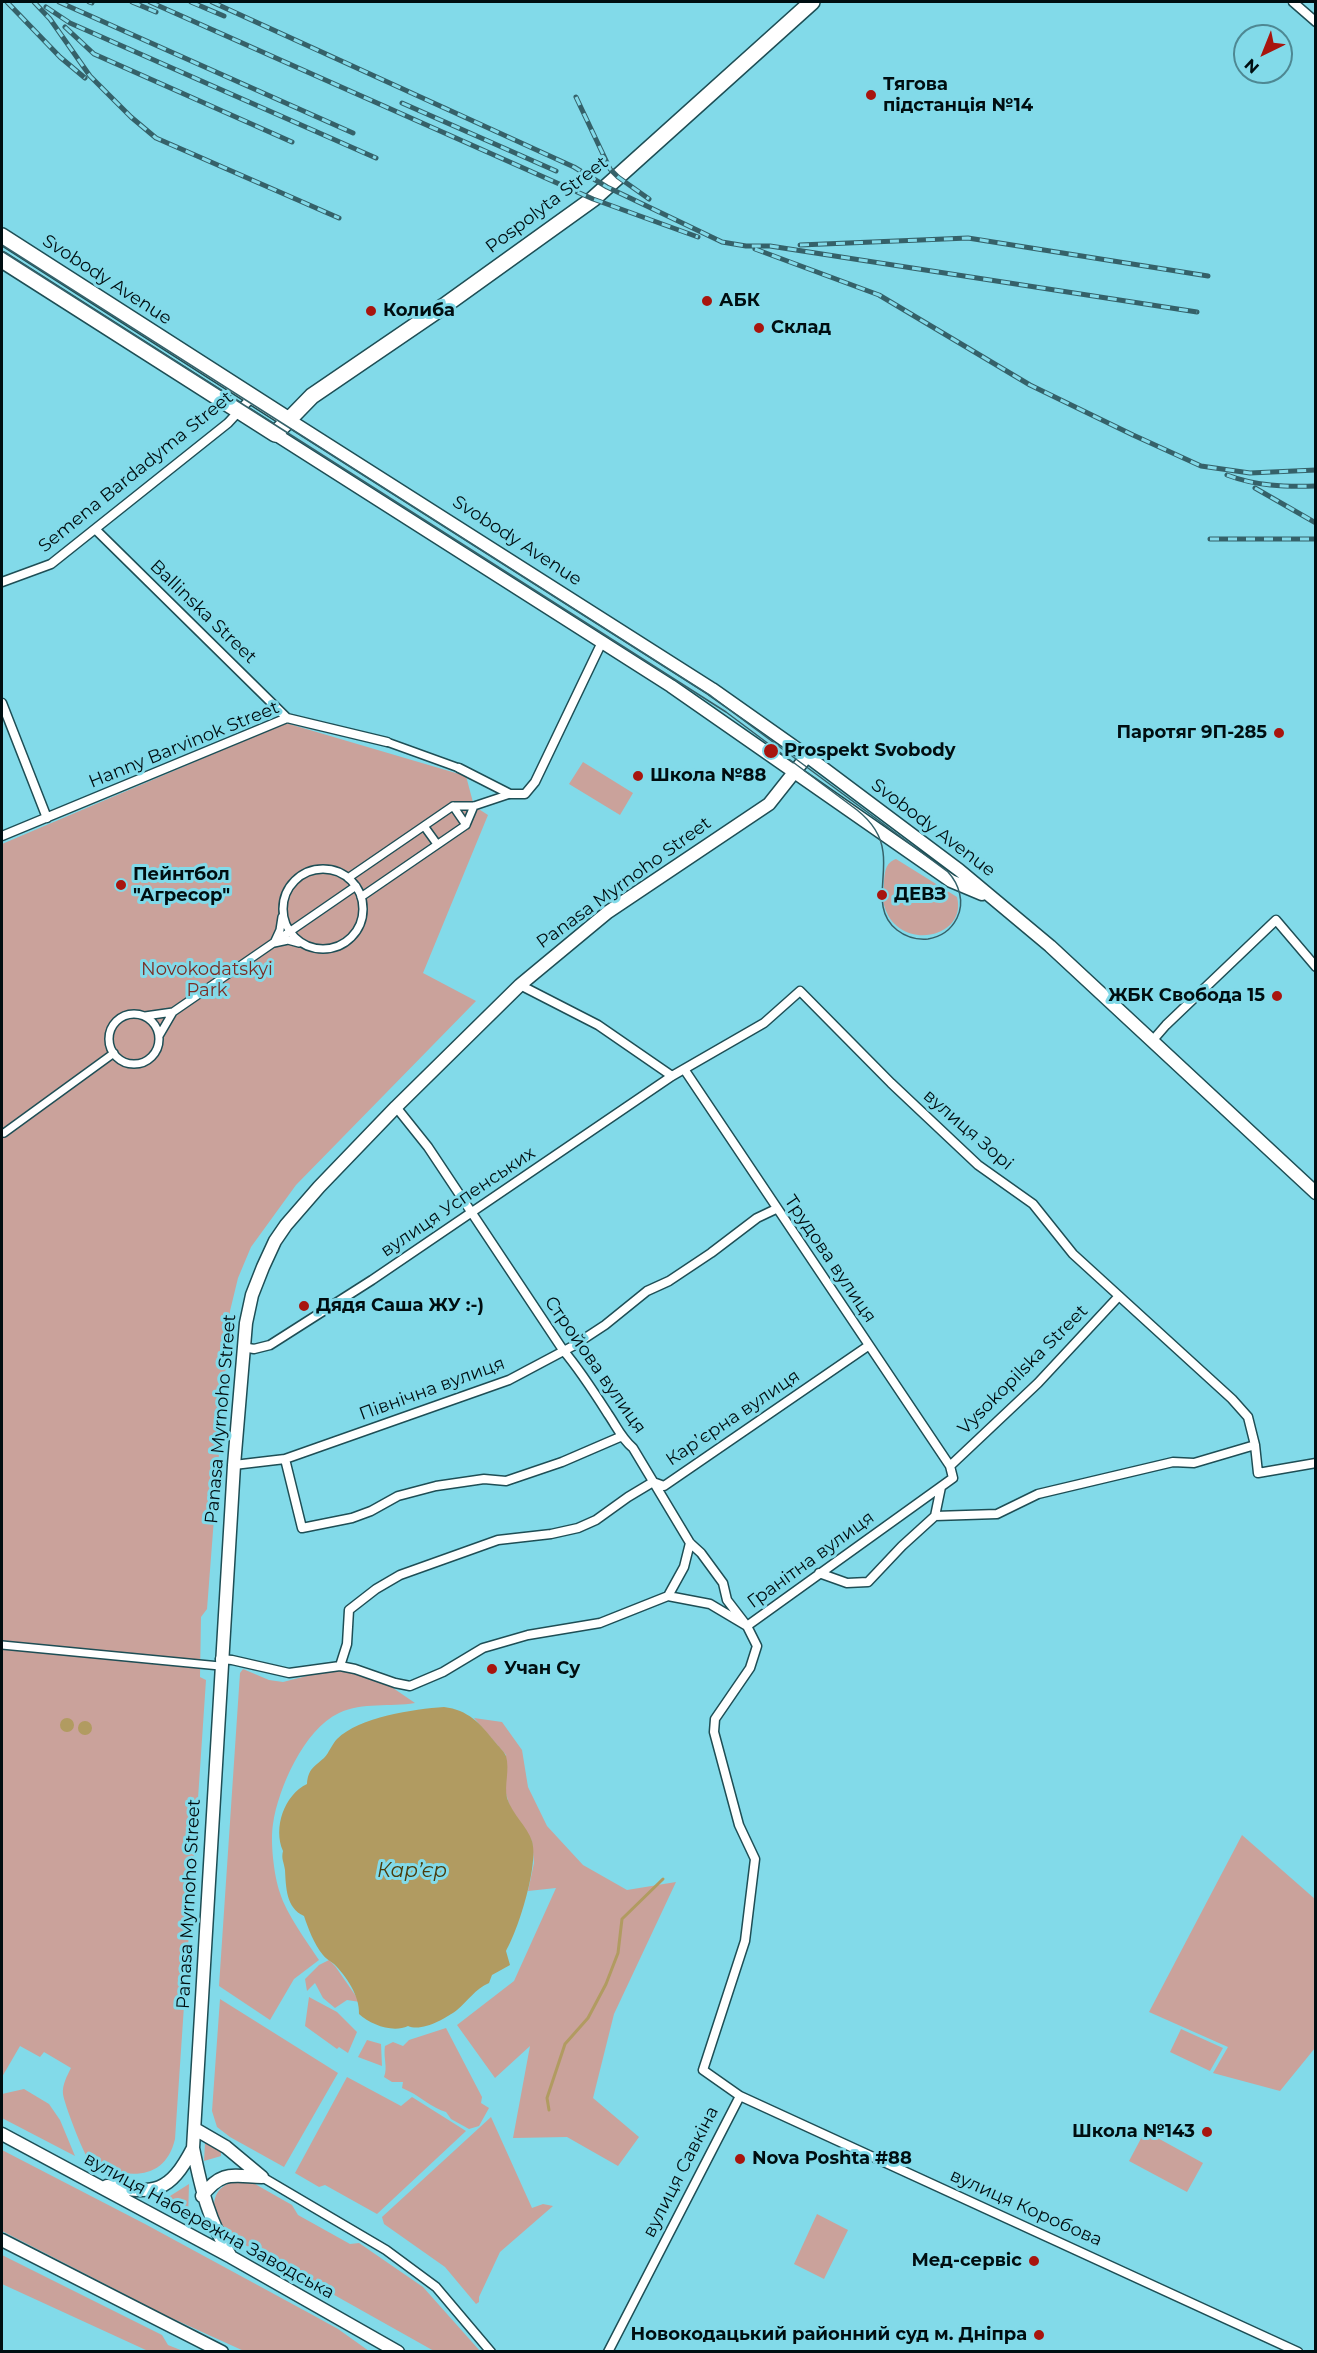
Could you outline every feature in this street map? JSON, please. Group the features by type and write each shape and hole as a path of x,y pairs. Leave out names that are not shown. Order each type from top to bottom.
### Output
{"highway":[{"name":"Pospolyta Street","path":"275,434 312,396 444,306 593,199 812,2"},
{"name":"Svobody Avenue","path":"2,236 289,420"},
{"name":"Svobody Avenue","path":"2,260 275,434"}],"main road":[{"name":"Svobody Avenue","path":"289,420 704,684 807,756 959,870 1153,1040 1316,1193"},
{"name":"Svobody Avenue","path":"275,434 690,699 951,881 997,901"},
{"name":"Panasa Myrnoho Street","path":"193,2148 220,1663 243,1347 252,1295 275,1241 319,1187 396,1107 520,985 609,912 769,804 807,756"},
{"path":"195,2128 225,2147 262,2177"},
{"name":"вулиця Набережна Заводська","path":"2,2134 231,2257 398,2352"},
{"path":"97,2184 135,2191 153,2190 170,2182 182,2170 193,2148"},
{"path":"193,2148 202,2196 218,2236 231,2257"},
{"path":"202,2196 212,2184 227,2175 262,2177"},
{"path":"2,2240 222,2352"}],"street":[{"path":"1293,2 1316,22"},
{"name":"Semena Bardadyma Street","path":"2,582 51,564 240,412 253,396"},
{"name":"Ballinska Street","path":"95,529 287,718"},
{"path":"348,878 453,806 474,806 510,794 525,794 535,782 602,642"},
{"path":"2,703 47,818"},
{"name":"Hanny Barvinok Street","path":"2,836 287,718 387,742 459,768 510,794"},
{"path":"453,806 466,825"},
{"path":"361,897 466,825 474,806"},
{"path":"424,826 437,844"},
{"path":"320,869 330,870 348,878 356,886 361,897 362,916 355,932 345,942 326,949 288,940 274,943 280,930 287,892 300,876 320,869"},
{"path":"173,1012 145,1016 132,1014 120,1018 110,1035 114,1053 130,1063 143,1062 153,1055 159,1036 173,1012 356,886"},
{"path":"283,912 290,931 305,945"},
{"path":"1153,1040 1276,920 1316,967"},
{"path":"520,985 598,1025 672,1076"},
{"name":"вулиця Зорі","path":"684,1069 764,1023 800,991 891,1083 978,1165 1033,1204 1073,1254 1248,1416 1255,1445 1258,1473 1316,1462"},
{"path":"145,1016 155,1024 159,1036"},
{"path":"4,1133 114,1053"},
{"name":"вулиця Успенських","path":"243,1347 254,1349 270,1345 684,1069"},
{"name":"Трудова вулиця","path":"684,1069 950,1466"},
{"name":"Стройова вулиця","path":"396,1107 428,1147 563,1350 578,1368 612,1419 620,1437 633,1448 690,1543 711,1565 723,1583 727,1600 747,1626 756,1646"},
{"name":"Північна вулиця","path":"234,1465 285,1459 509,1380 573,1346 605,1325 647,1290 669,1281 711,1253 756,1218 776,1209"},
{"name":"Vysokopilska Street","path":"950,1466 1038,1383 1119,1296"},
{"name":"Карʼєрна вулиця","path":"340,1666 347,1644 349,1610 376,1589 400,1575 498,1540 551,1534 578,1528 596,1520 653,1482 664,1486 868,1346"},
{"path":"285,1459 302,1528 352,1518 371,1511 398,1496 436,1486 484,1479 506,1481 562,1462 620,1437"},
{"path":"935,1516 997,1514 1038,1494 1173,1461 1194,1463 1255,1445"},
{"path":"819,1573 847,1582 868,1582 935,1516 941,1486 953,1478 950,1466"},
{"name":"Гранітна вулиця","path":"668,1596 710,1604 747,1626 941,1486"},
{"path":"2,1645 220,1663 289,1672 340,1666 410,1686 443,1672 483,1648 528,1635 600,1623 668,1596 684,1567 690,1543"},
{"name":"вулиця Савкіна","path":"608,2352 740,2096 703,2070 745,1941 755,1859 740,1825 714,1732 715,1719 750,1668 756,1646"},
{"name":"вулиця Коробова","path":"740,2096 1298,2352"},
{"path":"262,2177 377,2244 436,2287 491,2352"}],"green space":[{"name":"Novokodatskyi Park","path":"286,723 466,776 474,806 488,815 423,973 476,1001 296,1185 251,1247 238,1278 230,1311 207,1609 201,1617 200,1677 206,1680 175,2139 166,2159 159,2166 142,2173 121,2173 93,2163 83,2148 63,2094 64,2084 71,2068 44,2052 40,2057 20,2046 2,2077 2,844"},
{"path":"583,762 633,793 620,815 569,784"},
{"path":"896,859 957,897 958,911 952,923 942,931 930,935 916,935 902,930 891,920 883,902 884,882 888,865"},
{"path":"243,1669 269,1680 283,1682 334,1669 377,1677 415,1703 357,1707 339,1713 315,1732 304,1746 287,1778 280,1794 272,1831 276,1877 287,1909 319,1960 294,1979 270,2020 219,1986 240,1673"},
{"path":"474,1718 502,1722 522,1750 528,1787 547,1826 583,1865 627,1890 676,1882 614,2014 593,2098 639,2137 618,2166 567,2137 513,2138 530,2046 495,2078 457,2025 514,1981 556,1888 528,1891 534,1863 532,1841 510,1807 506,1794 506,1755"},
{"path":"1242,1835 1315,1899 1315,2048 1280,2091 1213,2073 1228,2047 1149,2012"},
{"path":"329,1960 360,2002 347,2000 335,2008 323,1998 315,1983 307,1991 305,1979 319,1965"},
{"path":"309,1997 337,2012 357,2032 348,2053 339,2047 337,2049 305,2026"},
{"path":"220,1999 338,2073 284,2167 230,2137 217,2127 212,2111"},
{"path":"446,2028 482,2097 481,2103 489,2108 479,2126 469,2129 451,2119 446,2112 402,2088 403,2082 392,2082 384,2077 385,2046 393,2042 403,2046 409,2040"},
{"path":"1181,2029 1223,2048 1210,2071 1170,2052"},
{"path":"367,2040 381,2044 382,2066 358,2057"},
{"path":"347,2077 401,2106 412,2097 466,2131 377,2214 325,2185 319,2187 295,2173"},
{"path":"24,2089 49,2104 60,2120 75,2156 2,2118 2,2094"},
{"path":"491,2117 532,2208 543,2204 553,2206 500,2252 479,2297 479,2302 476,2304 445,2267 384,2224 382,2217"},
{"path":"1145,2131 1203,2163 1187,2192 1129,2161"},
{"path":"205,2143 221,2152 221,2156 204,2161"},
{"path":"2,2150 309,2313 338,2329 369,2351 244,2351 169,2317 2,2231"},
{"path":"241,2181 255,2184 292,2205 298,2215 350,2244 359,2243 423,2287 480,2351 434,2351 231,2237 218,2221 214,2203 221,2188"},
{"path":"189,2184 188,2219 159,2203"},
{"path":"817,2214 848,2230 824,2279 794,2264"},
{"path":"2,2255 162,2335 168,2345 183,2351 148,2351 2,2284"}],"water":[{"name":"Кар’єр","path":"444,1707 460,1711 473,1718 505,1754 507,1798 532,1841 533,1866 521,1914 506,1951 510,1965 492,1975 489,1983 440,2021 420,2027 389,2028 376,2024 359,2014 355,1993 347,1980 320,1951 304,1916 290,1902 282,1858 280,1823 292,1796 307,1784 312,1769 326,1756 337,1739 347,1731 388,1715"},
{"path":"64,1718 70,1718 74,1725 70,1732 64,1732 60,1728 60,1722"},
{"path":"82,1721 88,1721 92,1728 88,1735 82,1735 78,1731 78,1725"}],"waterway":[{"path":"549,2110 547,2098 565,2044 588,2018 606,1984 618,1953 622,1919 663,1879"}],"tram line":[{"path":"2,245 711,696 948,872 958,888 961,900 955,922 945,932 928,939 912,938 897,930 889,922 883,904 884,862 880,839 871,823 857,810 726,712 2,251"}],"railway":[{"path":"7,2 60,57 85,78"},
{"path":"34,2 50,19 90,76 131,117 156,138 339,218"},
{"path":"59,2 353,133"},
{"path":"132,2 156,12"},
{"path":"150,2 593,199 698,237"},
{"path":"191,2 224,16"},
{"path":"212,2 574,167 607,187 722,242 746,246 770,246 1197,312"},
{"path":"46,7 70,23 376,158"},
{"path":"65,27 94,54 292,142"},
{"path":"576,97 610,169 649,199"},
{"path":"402,103 556,171"},
{"path":"800,245 968,238 1208,276"},
{"path":"755,249 879,295 1030,385 1201,466 1250,473 1316,470"},
{"path":"1227,475 1249,482 1270,485 1316,486"},
{"path":"1255,488 1316,523"},
{"path":"1210,539 1316,539"}],"place":[{"name":"Тягова пiдстанцiя №14","path":"871,95"},
{"name":"АБК","path":"707,301"},
{"name":"Колиба","path":"371,311"},
{"name":"Склад","path":"759,328"},
{"name":"Паротяг 9П-285","path":"1279,733"},
{"name":"Prospekt Svobody","path":"771,751"},
{"name":"Школа №88","path":"638,776"},
{"name":"Пейнтбол \"Агресор\"","path":"121,885"},
{"name":"ДЕВЗ","path":"882,895"},
{"name":"ЖБК Свобода 15","path":"1277,996"},
{"name":"Дядя Саша ЖУ :-)","path":"304,1306"},
{"name":"Учан Су","path":"492,1669"},
{"name":"Школа №143","path":"1207,2132"},
{"name":"Nova Poshta #88","path":"740,2159"},
{"name":"Мед-сервіс","path":"1034,2261"},
{"name":"Новокодацький районний суд м. Дніпра","path":"1039,2335"}]}
